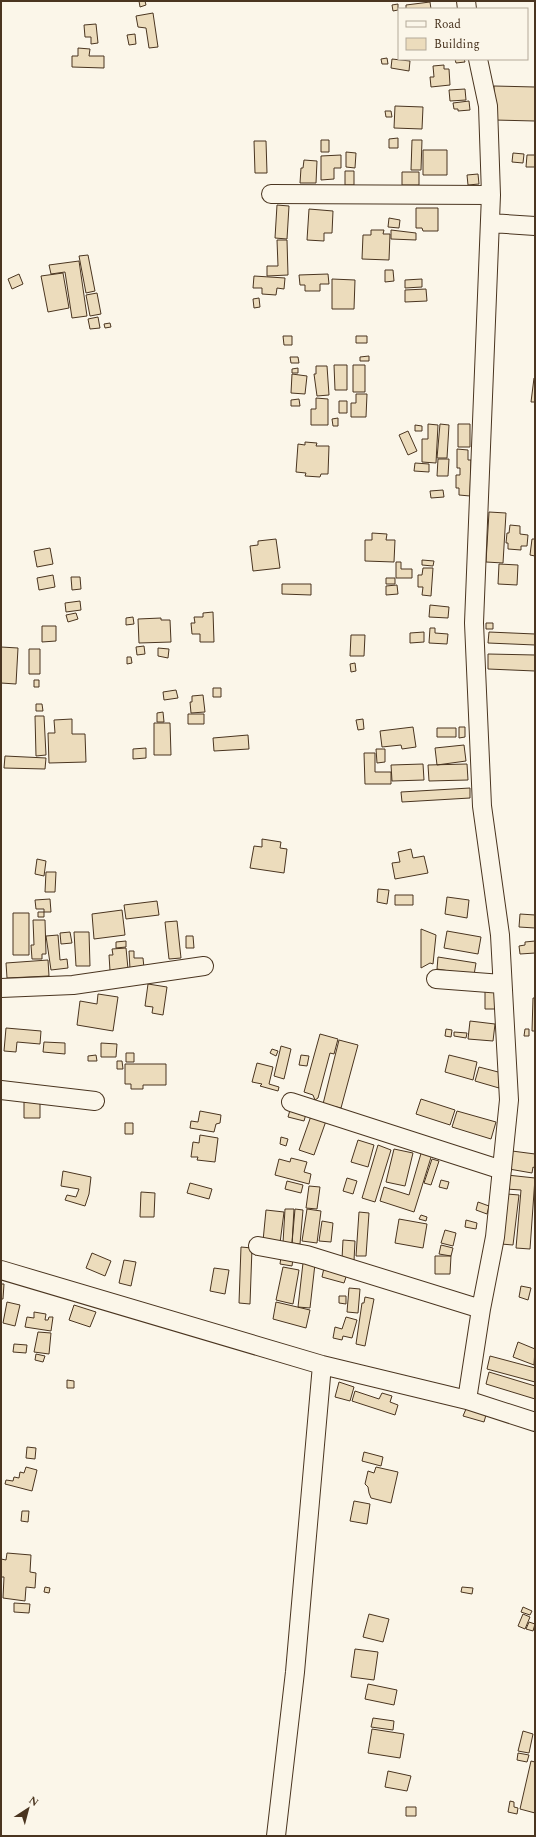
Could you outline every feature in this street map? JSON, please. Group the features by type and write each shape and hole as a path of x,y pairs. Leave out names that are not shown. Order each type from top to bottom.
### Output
{"street":[{"path":"467,1400 481,1309 495,1237 510,1100 500,935 482,806 474,623 491,223 488,106 478,60"},
{"path":"271,194 491,196"},
{"path":"491,223 535,226"},
{"path":"1,988 73,985 204,966"},
{"path":"436,979 502,984"},
{"path":"1,1090 95,1101"},
{"path":"291,1102 502,1170"},
{"path":"258,1246 307,1255 481,1309"},
{"path":"1,1270 322,1365 467,1400 535,1422"},
{"path":"276,1836 295,1672 322,1365"}],"building":[{"path":"139,1 145,1 146,5 140,7"},
{"path":"430,2 431,8 406,8 406,5"},
{"path":"398,4 398,10 393,11 392,5"},
{"path":"153,13 158,47 149,48 146,28 138,27 136,16"},
{"path":"96,24 98,43 91,44 91,37 85,37 84,25"},
{"path":"135,34 136,44 129,45 127,35"},
{"path":"78,48 90,49 89,56 104,56 104,68 72,67 72,56 78,56"},
{"path":"387,58 388,64 382,64 381,59"},
{"path":"392,59 410,61 409,71 391,68"},
{"path":"455,60 464,60 465,62 456,63"},
{"path":"444,65 444,69 449,69 450,85 431,87 430,77 434,77 433,66"},
{"path":"494,86 535,87 535,121 494,120"},
{"path":"465,89 466,100 450,101 449,90"},
{"path":"469,101 470,110 458,111 458,109 454,109 453,103"},
{"path":"395,106 423,107 422,129 394,128"},
{"path":"385,111 391,111 392,117 386,117"},
{"path":"398,138 398,148 389,148 389,139"},
{"path":"321,140 329,140 329,152 321,152"},
{"path":"412,140 422,140 421,170 411,170"},
{"path":"254,141 266,141 267,173 255,173"},
{"path":"423,150 447,150 447,175 423,175"},
{"path":"346,152 356,153 355,168 346,167"},
{"path":"513,153 524,154 523,163 512,162"},
{"path":"341,155 341,168 334,168 334,179 321,180 321,156"},
{"path":"527,155 535,155 535,167 526,167"},
{"path":"304,160 317,161 316,183 300,183 301,168 303,168"},
{"path":"345,171 354,171 354,185 345,185"},
{"path":"402,172 419,172 419,185 402,185"},
{"path":"478,174 479,184 468,185 467,175"},
{"path":"277,205 289,206 287,239 275,238"},
{"path":"416,208 438,208 438,231 423,231 422,228 416,228"},
{"path":"309,209 333,211 332,233 324,233 324,241 307,240"},
{"path":"389,218 400,220 399,228 388,227"},
{"path":"371,230 384,230 383,234 390,234 389,260 362,259 363,235 371,235"},
{"path":"391,230 416,233 416,240 391,239"},
{"path":"277,240 287,240 288,275 267,276 267,266 278,266"},
{"path":"88,255 95,291 86,293 79,256"},
{"path":"79,261 87,316 72,318 65,272 51,274 49,265"},
{"path":"385,270 393,270 394,281 385,282"},
{"path":"63,273 69,308 48,312 41,276"},
{"path":"19,274 23,284 12,289 8,279"},
{"path":"328,274 329,284 320,284 320,291 305,291 305,285 300,285 299,275"},
{"path":"254,276 285,278 284,289 277,288 276,295 262,294 262,288 253,288"},
{"path":"332,279 355,280 354,309 332,309"},
{"path":"422,279 422,287 405,288 405,280"},
{"path":"426,289 427,301 405,302 405,290"},
{"path":"97,293 101,314 90,316 86,295"},
{"path":"259,298 260,307 254,308 253,299"},
{"path":"98,317 100,328 90,329 88,319"},
{"path":"110,323 111,327 105,328 104,324"},
{"path":"283,336 292,336 292,345 284,345"},
{"path":"356,336 367,336 367,343 356,343"},
{"path":"369,356 369,361 360,361 360,357"},
{"path":"290,357 298,357 299,363 291,363"},
{"path":"334,365 347,365 347,390 335,390"},
{"path":"353,365 365,365 365,392 353,392"},
{"path":"316,366 327,366 329,395 317,396 314,374 316,374"},
{"path":"298,368 298,373 292,373 292,369"},
{"path":"292,374 307,376 305,394 291,393"},
{"path":"534,378 535,402 531,402"},
{"path":"356,394 367,394 366,417 351,417 351,403 356,403"},
{"path":"316,398 328,399 328,425 311,425 311,409 316,409"},
{"path":"299,399 300,406 291,406 291,400"},
{"path":"339,401 347,401 347,413 339,413"},
{"path":"338,418 338,426 333,426 332,419"},
{"path":"428,424 438,425 436,463 422,462 422,439 428,439"},
{"path":"440,424 449,425 447,458 437,458"},
{"path":"458,424 470,424 470,447 458,447"},
{"path":"415,425 422,426 422,431 415,431"},
{"path":"408,431 417,451 408,455 399,435"},
{"path":"305,442 317,443 316,446 329,446 328,474 321,474 320,477 305,476 306,473 296,472 298,444 305,445"},
{"path":"457,449 468,450 468,460 471,460 470,496 459,495 459,488 456,488 456,475 460,475 460,468 457,468"},
{"path":"438,459 449,459 448,476 437,476"},
{"path":"415,463 429,464 429,472 414,471"},
{"path":"443,490 444,497 431,498 430,491"},
{"path":"489,512 506,513 503,563 486,562"},
{"path":"510,525 520,526 520,534 528,535 527,546 521,546 521,550 508,549 508,543 506,543"},
{"path":"372,533 387,534 386,540 395,540 394,562 365,561 365,540 372,540"},
{"path":"276,539 280,568 253,571 250,546 258,545 258,541"},
{"path":"532,539 535,539 535,556 530,555"},
{"path":"50,548 53,564 37,567 34,551"},
{"path":"422,560 434,561 433,566 422,565"},
{"path":"396,562 401,562 401,569 412,569 412,578 396,578"},
{"path":"499,564 518,565 517,585 498,584"},
{"path":"423,568 433,568 431,596 422,595 423,587 418,587 418,575 422,575"},
{"path":"53,575 55,587 39,590 37,578"},
{"path":"71,577 80,577 81,589 72,590"},
{"path":"386,578 395,578 395,584 386,584"},
{"path":"282,584 311,584 311,595 282,594"},
{"path":"397,585 398,594 386,595 386,586"},
{"path":"80,601 81,610 66,612 65,603"},
{"path":"430,605 449,607 448,618 429,617"},
{"path":"213,612 214,642 200,642 200,634 192,634 191,623 195,623 194,617 203,617 203,613"},
{"path":"76,613 78,619 68,622 66,615"},
{"path":"133,617 134,624 126,625 126,618"},
{"path":"161,618 161,620 170,620 171,642 139,643 138,619"},
{"path":"486,623 493,623 493,629 486,629"},
{"path":"42,626 56,626 56,641 42,642"},
{"path":"430,628 435,628 435,633 448,634 447,644 429,643"},
{"path":"424,632 424,642 410,643 410,633"},
{"path":"489,632 535,634 535,645 488,643"},
{"path":"351,635 365,635 364,656 350,656"},
{"path":"144,646 145,654 137,655 136,647"},
{"path":"1,647 18,648 16,684 1,683"},
{"path":"158,648 169,649 168,658 158,656"},
{"path":"29,649 40,649 40,674 29,674"},
{"path":"488,654 535,655 535,671 488,669"},
{"path":"127,657 131,657 132,663 127,664"},
{"path":"355,663 356,671 351,672 350,664"},
{"path":"34,680 39,680 39,687 34,687"},
{"path":"213,688 221,688 221,697 213,697"},
{"path":"176,690 178,698 164,700 163,692"},
{"path":"203,695 205,712 191,713 190,702 192,702 192,696"},
{"path":"36,704 42,704 43,711 36,711"},
{"path":"163,712 164,722 157,722 157,713"},
{"path":"188,714 204,714 204,724 188,724"},
{"path":"35,716 44,716 46,755 36,756"},
{"path":"72,719 72,734 85,734 86,762 49,763 48,733 55,733 54,720"},
{"path":"363,719 364,729 358,730 356,720"},
{"path":"154,723 170,723 171,755 154,755"},
{"path":"413,727 416,747 402,749 401,745 382,747 380,731"},
{"path":"459,727 465,727 465,737 459,738"},
{"path":"437,728 456,728 456,737 437,737"},
{"path":"248,735 249,749 214,751 213,738"},
{"path":"464,745 466,761 437,765 435,748"},
{"path":"146,748 146,758 133,759 133,749"},
{"path":"376,749 385,749 385,762 377,763"},
{"path":"364,753 375,753 375,772 391,772 391,784 365,784"},
{"path":"5,756 46,758 45,769 4,768"},
{"path":"423,764 424,780 392,781 391,765"},
{"path":"467,764 468,780 429,781 428,765"},
{"path":"470,788 470,798 402,802 401,792"},
{"path":"262,839 281,842 280,848 287,849 284,873 250,868 254,846 262,847"},
{"path":"411,849 413,858 424,856 428,873 395,879 392,863 400,862 398,852"},
{"path":"37,859 46,861 44,876 35,874"},
{"path":"46,872 56,872 55,892 45,892"},
{"path":"378,889 389,890 387,904 377,902"},
{"path":"395,895 413,895 413,905 395,905"},
{"path":"447,897 469,900 467,918 445,914"},
{"path":"50,899 51,912 44,912 44,909 36,909 35,900"},
{"path":"157,901 159,915 126,919 124,905"},
{"path":"122,910 125,935 94,939 92,914"},
{"path":"38,912 44,912 44,917 38,917"},
{"path":"13,913 29,913 29,955 13,955"},
{"path":"520,914 535,915 535,928 519,927"},
{"path":"33,920 45,920 46,954 42,954 42,959 32,959 31,945 34,945"},
{"path":"177,921 181,958 169,959 165,922"},
{"path":"421,929 436,935 433,964 430,963 421,968"},
{"path":"447,931 481,937 478,954 444,948"},
{"path":"70,932 72,943 61,944 60,933"},
{"path":"74,932 89,932 90,966 76,966"},
{"path":"58,935 60,960 67,959 68,968 51,970 46,936"},
{"path":"186,936 193,936 194,948 186,948"},
{"path":"126,941 126,947 116,948 116,942"},
{"path":"535,941 535,953 520,954 519,946 525,945 525,942"},
{"path":"126,948 128,969 110,971 109,955 113,955 112,949"},
{"path":"129,951 134,951 134,958 143,958 144,968 130,969"},
{"path":"438,957 476,963 474,975 437,969"},
{"path":"48,960 49,976 7,978 6,963"},
{"path":"148,984 167,987 163,1015 152,1013 153,1007 145,1006"},
{"path":"485,991 495,991 495,1009 485,1009"},
{"path":"98,994 118,997 113,1031 77,1025 80,1001 97,1004"},
{"path":"533,998 535,998 535,1031 532,1031"},
{"path":"470,1021 495,1024 493,1041 468,1039"},
{"path":"6,1028 41,1031 40,1044 17,1042 16,1052 4,1051"},
{"path":"446,1029 452,1030 451,1037 445,1036"},
{"path":"525,1029 529,1029 529,1036 524,1036"},
{"path":"454,1032 467,1033 466,1038 454,1036"},
{"path":"320,1034 338,1039 334,1054 330,1053 318,1098 315,1100 313,1095 304,1092"},
{"path":"339,1040 358,1045 341,1108 323,1104"},
{"path":"44,1042 65,1043 65,1054 43,1052"},
{"path":"101,1043 117,1044 116,1057 101,1057"},
{"path":"281,1046 291,1049 284,1079 274,1076"},
{"path":"272,1049 278,1051 276,1056 270,1053"},
{"path":"126,1053 134,1053 134,1062 126,1062"},
{"path":"96,1055 97,1061 88,1061 88,1056"},
{"path":"301,1055 309,1056 307,1066 299,1065"},
{"path":"449,1055 477,1062 473,1080 445,1072"},
{"path":"117,1061 122,1061 123,1069 117,1069"},
{"path":"257,1063 273,1067 269,1084 279,1087 278,1091 260,1086 262,1084 252,1082"},
{"path":"125,1064 166,1064 166,1085 143,1085 143,1089 131,1089 131,1084 125,1084"},
{"path":"479,1067 502,1073 499,1088 475,1081"},
{"path":"421,1099 455,1110 450,1125 416,1114"},
{"path":"24,1102 40,1102 40,1118 24,1118"},
{"path":"290,1110 306,1114 304,1121 288,1117"},
{"path":"200,1111 221,1115 220,1123 216,1124 214,1132 190,1128 191,1121 198,1122"},
{"path":"457,1111 496,1122 491,1139 452,1127"},
{"path":"311,1116 326,1121 314,1155 299,1150"},
{"path":"125,1123 133,1123 133,1134 125,1134"},
{"path":"200,1135 218,1138 215,1162 197,1160 198,1157 191,1157 193,1142 199,1143"},
{"path":"281,1137 288,1139 286,1146 280,1144"},
{"path":"358,1140 374,1145 368,1167 351,1162"},
{"path":"378,1145 391,1150 375,1202 362,1198"},
{"path":"394,1149 413,1153 405,1186 386,1182"},
{"path":"422,1150 432,1154 414,1212 380,1201 384,1187 409,1195"},
{"path":"512,1151 535,1154 535,1168 533,1167 532,1173 509,1169"},
{"path":"291,1158 307,1162 304,1172 311,1174 309,1184 275,1175 279,1159 290,1162"},
{"path":"432,1159 439,1161 431,1185 424,1183"},
{"path":"63,1171 91,1177 89,1194 85,1206 65,1200 67,1195 76,1197 79,1189 61,1186"},
{"path":"507,1175 535,1178 530,1249 516,1248 521,1190 506,1189"},
{"path":"347,1178 357,1181 353,1194 343,1191"},
{"path":"441,1180 449,1182 447,1189 439,1187"},
{"path":"287,1181 303,1185 301,1193 285,1189"},
{"path":"190,1183 212,1189 209,1199 187,1193"},
{"path":"309,1186 320,1187 317,1209 306,1208"},
{"path":"141,1192 155,1193 154,1217 140,1217"},
{"path":"507,1194 519,1195 513,1245 501,1244"},
{"path":"478,1202 489,1206 487,1214 476,1210"},
{"path":"285,1209 294,1209 292,1244 283,1243"},
{"path":"295,1209 303,1210 300,1244 292,1243"},
{"path":"307,1209 321,1211 317,1243 302,1241"},
{"path":"266,1210 284,1212 280,1243 263,1241"},
{"path":"359,1212 369,1213 366,1256 356,1256"},
{"path":"421,1215 427,1217 426,1221 419,1219"},
{"path":"399,1219 427,1224 423,1248 395,1243"},
{"path":"466,1220 477,1223 476,1229 465,1227"},
{"path":"322,1221 333,1223 331,1242 319,1241"},
{"path":"445,1230 456,1233 453,1246 441,1243"},
{"path":"343,1240 355,1241 354,1261 342,1259"},
{"path":"441,1245 453,1248 451,1256 439,1254"},
{"path":"241,1247 252,1248 250,1304 239,1303"},
{"path":"92,1253 111,1261 105,1276 86,1268"},
{"path":"435,1256 451,1256 450,1274 435,1274"},
{"path":"281,1257 293,1259 292,1266 280,1264"},
{"path":"124,1260 136,1262 131,1286 119,1283"},
{"path":"303,1263 315,1264 310,1308 298,1307"},
{"path":"283,1267 299,1270 293,1304 276,1300"},
{"path":"214,1268 229,1270 225,1294 210,1291"},
{"path":"324,1268 347,1274 344,1283 322,1277"},
{"path":"1,1284 4,1284 3,1299 1,1299"},
{"path":"521,1286 531,1288 528,1300 519,1297"},
{"path":"349,1288 360,1289 358,1313 347,1312"},
{"path":"339,1296 346,1296 346,1304 339,1303"},
{"path":"365,1297 374,1299 365,1346 356,1344 362,1303 364,1303"},
{"path":"7,1302 20,1305 15,1326 3,1323"},
{"path":"276,1302 310,1310 306,1328 273,1319"},
{"path":"74,1305 96,1312 90,1327 69,1320"},
{"path":"34,1312 46,1314 45,1320 48,1320 49,1317 53,1317 51,1331 25,1327 27,1317 34,1318"},
{"path":"346,1317 357,1320 352,1338 343,1336 342,1340 333,1338 335,1327 342,1329"},
{"path":"38,1332 51,1333 49,1354 34,1352"},
{"path":"518,1342 535,1349 534,1365 513,1357"},
{"path":"14,1344 27,1345 26,1353 13,1352"},
{"path":"36,1354 45,1356 43,1362 35,1360"},
{"path":"490,1356 535,1368 535,1382 487,1369"},
{"path":"489,1372 535,1386 535,1399 486,1384"},
{"path":"67,1380 74,1381 74,1388 67,1388"},
{"path":"339,1382 354,1387 350,1401 335,1397"},
{"path":"355,1391 379,1399 382,1393 392,1396 390,1402 398,1405 395,1415 352,1401"},
{"path":"466,1409 486,1415 484,1422 463,1416"},
{"path":"27,1447 36,1448 35,1459 26,1458"},
{"path":"364,1452 383,1457 381,1466 362,1461"},
{"path":"26,1467 37,1470 32,1491 5,1484 6,1480 13,1481 14,1477 19,1478 20,1472 24,1473"},
{"path":"376,1467 398,1472 391,1503 371,1498 368,1487 365,1484 368,1471 374,1473"},
{"path":"354,1501 370,1504 367,1524 350,1521"},
{"path":"22,1511 29,1511 28,1522 21,1521"},
{"path":"7,1553 31,1555 30,1572 36,1573 35,1588 26,1587 25,1601 3,1598 4,1577 1,1577 1,1559 6,1560"},
{"path":"45,1587 50,1588 49,1593 44,1592"},
{"path":"462,1587 473,1588 472,1594 461,1592"},
{"path":"14,1603 30,1604 29,1613 14,1612"},
{"path":"523,1607 532,1611 530,1615 521,1612"},
{"path":"369,1614 389,1619 383,1642 363,1637"},
{"path":"523,1614 530,1617 525,1629 518,1626"},
{"path":"529,1622 535,1624 533,1631 526,1629"},
{"path":"355,1649 378,1652 374,1680 351,1677"},
{"path":"368,1684 397,1690 394,1705 365,1699"},
{"path":"373,1718 394,1721 393,1730 371,1727"},
{"path":"372,1729 404,1734 400,1758 368,1753"},
{"path":"523,1731 533,1734 529,1753 518,1751"},
{"path":"518,1753 529,1755 527,1762 517,1760"},
{"path":"531,1761 535,1762 535,1813 520,1809"},
{"path":"388,1771 411,1776 407,1791 385,1787"},
{"path":"510,1801 514,1802 514,1807 518,1808 517,1814 508,1812"},
{"path":"406,1807 416,1807 416,1816 406,1816"}]}
